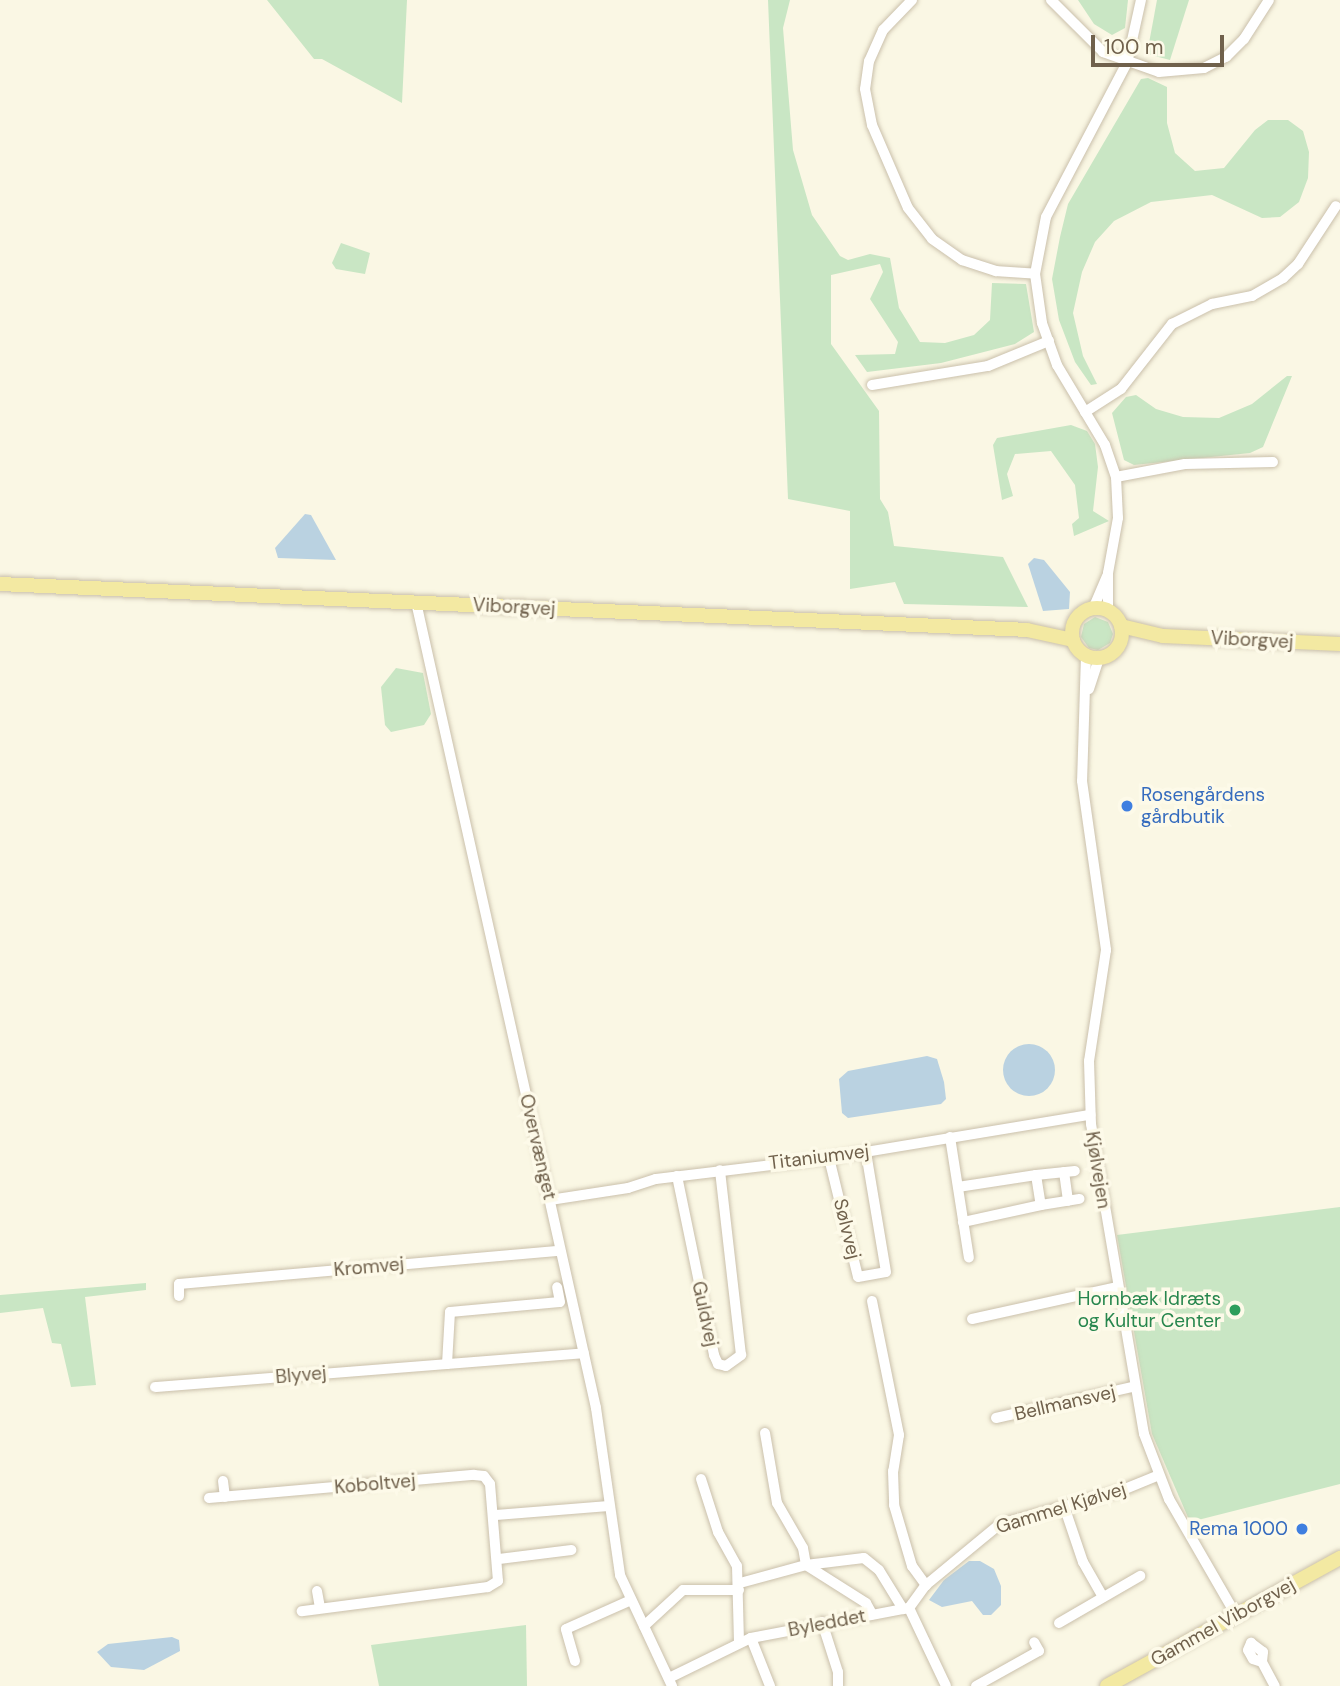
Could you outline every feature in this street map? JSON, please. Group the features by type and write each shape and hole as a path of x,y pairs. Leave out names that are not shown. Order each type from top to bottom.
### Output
{"main road":[{"name":"Viborgvej","path":"0,584 1027,630 1073,640"},
{"path":"1101,610 1121,626 1120,642 1092,657 1073,640 1074,624 1101,610"},
{"name":"Viborgvej","path":"1027,630 1074,624"},
{"name":"Viborgvej","path":"1121,626 1163,636"},
{"name":"Viborgvej","path":"1120,642 1163,636 1340,644"},
{"name":"Gammel Viborgvej","path":"1107,1686 1340,1558"}],"street":[{"path":"912,0 883,30 869,61 865,89 872,125 908,208 932,239 962,260 996,271 1035,274"},
{"path":"1051,0 1088,41 1127,63 1158,72 1204,68 1244,39 1269,0"},
{"path":"1101,610 1118,518 1116,477 1049,341 1035,274 1046,217 1057,189 1127,63 1141,0"},
{"path":"1085,412 1121,389 1172,324 1212,304 1252,296 1283,278 1336,206"},
{"path":"873,385 988,366 1049,341"},
{"path":"1116,477 1185,464 1273,462"},
{"name":"Overvænget","path":"416,602 584,1353 620,1575 671,1682"},
{"name":"Kjølvejen","path":"1092,657 1084,702 1082,781 1106,950 1089,1061 1090,1115 1133,1387 1159,1475 1236,1615"},
{"name":"Titaniumvej","path":"550,1200 677,1176 829,1158 1090,1115"},
{"path":"950,1137 969,1258"},
{"name":"Sølvvej","path":"829,1158 858,1277 886,1272 866,1152"},
{"name":"Guldvej","path":"677,1176 714,1355 718,1364 726,1366 737,1362 740,1350 720,1170"},
{"path":"958,1187 1069,1171 1068,1201"},
{"path":"1037,1175 1041,1205"},
{"path":"964,1222 1080,1199"},
{"name":"Kromvej","path":"178,1270 179,1290 560,1251"},
{"path":"557,1287 563,1314"},
{"path":"972,1319 1117,1287"},
{"path":"872,1301 899,1435 893,1471 894,1504 915,1573 926,1586"},
{"path":"447,1364 450,1312 560,1302"},
{"name":"Blyvej","path":"155,1387 584,1353"},
{"name":"Bellmansvej","path":"996,1418 1133,1387"},
{"path":"765,1433 777,1503 803,1548 806,1565 866,1603 872,1614"},
{"name":"Koboltvej","path":"209,1498 474,1475 484,1476 490,1483 496,1515 498,1581 488,1587 302,1611"},
{"name":"Gammel Kjølvej","path":"906,1608 926,1586 1000,1524 1159,1475"},
{"path":"701,1479 739,1587 739,1642"},
{"path":"223,1480 225,1497"},
{"path":"496,1515 609,1506"},
{"path":"1064,1506 1083,1562 1103,1597"},
{"path":"499,1559 571,1550"},
{"path":"644,1626 683,1590 739,1587 806,1565 864,1558 888,1581 906,1608 946,1686"},
{"path":"1059,1623 1140,1576"},
{"path":"317,1591 320,1608"},
{"path":"575,1661 566,1629 631,1600"},
{"name":"Byleddet","path":"671,1682 739,1642 751,1638 822,1622 906,1608"},
{"path":"822,1622 838,1672 838,1686"},
{"path":"751,1638 769,1686"},
{"path":"976,1686 1039,1651 1034,1642"},
{"path":"1262,1662 1275,1686"}],"green space":[{"path":"267,0 407,0 402,103 322,59 314,59"},
{"path":"768,0 790,0 783,28 793,150 812,215 840,256 848,260 870,254 890,258 899,308 920,342 945,343 974,335 990,320 992,283 1026,284 1034,332 1015,344 941,363 867,372 855,355 895,354 898,342 870,299 883,272 880,264 831,275 831,344 879,411 880,499 888,512 894,546 1003,557 1028,607 904,604 895,582 850,589 850,511 788,499"},
{"path":"1078,0 1128,0 1125,28 1112,35 1094,24"},
{"path":"1157,0 1189,0 1170,60 1147,54"},
{"path":"1148,78 1167,87 1167,123 1175,153 1195,171 1224,168 1255,130 1268,120 1288,120 1303,131 1309,152 1308,178 1299,202 1280,217 1262,218 1212,195 1151,202 1114,221 1095,242 1082,272 1073,313 1083,356 1097,384 1091,385 1075,362 1059,320 1052,279 1068,204 1141,79"},
{"path":"341,243 370,253 365,274 336,269 332,263"},
{"path":"1287,376 1292,376 1263,447 1250,453 1134,465 1124,460 1112,413 1126,397 1136,395 1156,409 1183,417 1219,418 1252,404"},
{"path":"1071,425 1087,431 1095,444 1098,467 1093,511 1109,521 1074,536 1072,524 1079,518 1075,485 1051,451 1015,454 1007,474 1013,496 1002,500 993,445 997,438"},
{"path":"1095,617 1108,622 1113,634 1110,643 1098,650 1089,648 1081,637 1084,624"},
{"path":"396,668 423,673 431,714 424,725 391,732 385,725 381,687"},
{"name":"Hornbæk Idræts og Kultur Center","path":"1340,1207 1340,1484 1190,1522 1152,1434 1117,1235"},
{"path":"146,1283 146,1290 85,1297 96,1385 71,1387 61,1344 52,1343 43,1308 0,1313 0,1295"},
{"path":"526,1625 527,1686 379,1686 371,1645"}],"water":[{"path":"305,514 311,515 336,560 278,558 275,548"},
{"path":"1034,558 1044,560 1070,592 1069,609 1043,611 1028,564"},
{"path":"1029,1044 1048,1051 1055,1070 1048,1089 1029,1096 1010,1089 1003,1070 1010,1051"},
{"path":"927,1056 937,1059 944,1082 946,1099 941,1104 848,1118 842,1113 839,1079 848,1071"},
{"path":"969,1561 980,1561 994,1569 1001,1586 1001,1605 991,1615 983,1615 972,1601 942,1607 929,1600 944,1580"},
{"path":"172,1637 179,1640 180,1651 144,1670 111,1667 97,1652 108,1644"}],"place":[{"name":"Rosengårdens gårdbutik","path":"1127,806"},
{"name":"Hornbæk Idræts og Kultur Center","path":"1235,1310"},
{"name":"Rema 1000","path":"1302,1529"}]}
